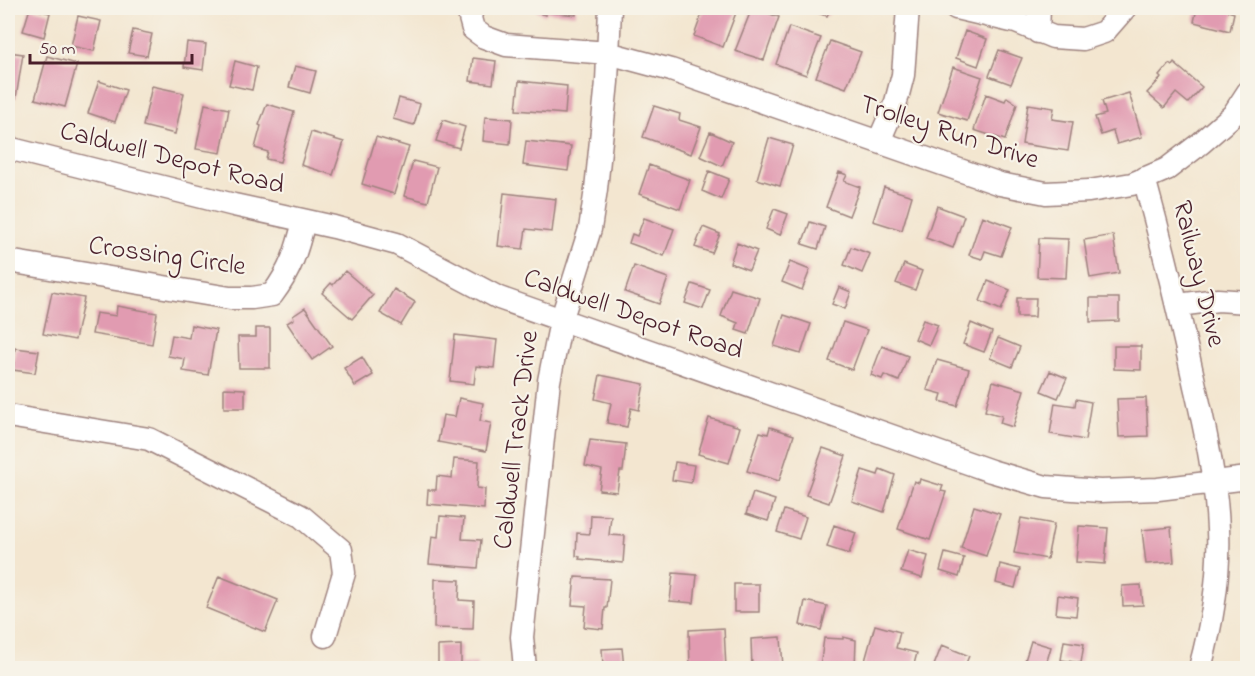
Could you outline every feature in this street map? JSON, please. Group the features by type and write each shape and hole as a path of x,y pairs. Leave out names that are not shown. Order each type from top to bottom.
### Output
{"street":[{"name":"Trolley Run Drive","path":"472,8 470,18 472,29 484,37 506,45 608,53 671,70 1000,184 1046,193 1089,191 1132,184 1167,169 1240,120 1248,92"},
{"name":"Caldwell Track Drive","path":"525,669 522,637 549,381 561,321 590,229 604,112 610,8"},
{"path":"879,141 896,102 903,75 908,8"},
{"path":"956,8 1016,22 1053,37 1083,39 1104,32 1125,8"},
{"path":"1038,32 1039,8"},
{"name":"Caldwell Depot Road","path":"8,148 397,244 499,298 980,467 1046,487 1100,491 1158,489 1248,477"},
{"name":"Railway Drive","path":"1144,178 1178,305 1215,482 1218,531 1215,581 1207,643 1200,669"},
{"name":"Crossing Circle","path":"8,261 230,298 252,298 272,295 285,278 296,255 304,220"},
{"path":"1178,305 1218,300 1248,302"},
{"path":"8,416 148,439 302,516 340,550 344,573 325,636"}],"building":[{"path":"30,8 50,13 44,37 23,31"},
{"path":"536,8 576,8 576,15 546,12 546,15 536,11"},
{"path":"704,8 737,10 723,47 694,36"},
{"path":"752,8 779,17 764,60 735,51"},
{"path":"802,8 831,8 827,16"},
{"path":"1197,8 1229,8 1228,11 1234,13 1230,31 1194,22"},
{"path":"78,16 101,21 94,51 71,46"},
{"path":"789,27 821,38 806,75 776,64"},
{"path":"133,30 152,34 147,56 128,53"},
{"path":"965,31 987,39 978,66 956,58"},
{"path":"830,41 861,52 846,88 816,77"},
{"path":"187,42 206,44 203,70 184,67"},
{"path":"999,50 1022,58 1011,84 989,76"},
{"path":"8,52 23,54 16,98 8,96"},
{"path":"47,56 77,64 65,107 35,99"},
{"path":"473,58 496,61 493,84 470,81"},
{"path":"235,61 257,67 252,90 229,85"},
{"path":"1174,63 1202,87 1188,103 1176,93 1164,108 1147,93 1161,78 1159,76 1169,64 1172,66"},
{"path":"295,66 316,71 310,93 289,87"},
{"path":"953,67 982,77 967,121 938,112"},
{"path":"99,81 126,90 115,122 88,113"},
{"path":"519,81 567,86 565,114 516,110"},
{"path":"152,86 184,93 175,134 143,126"},
{"path":"1129,93 1142,137 1117,144 1113,131 1101,135 1095,117 1106,114 1102,101"},
{"path":"986,94 1005,101 1007,97 1017,104 1005,140 974,130"},
{"path":"399,98 420,104 414,125 393,119"},
{"path":"205,104 229,109 221,153 196,149"},
{"path":"267,104 294,112 280,162 266,159 268,152 255,148 261,126 259,125"},
{"path":"1028,104 1054,108 1052,119 1073,122 1068,151 1022,144"},
{"path":"654,106 680,114 679,120 701,127 691,154 643,137"},
{"path":"485,117 512,119 510,144 483,141"},
{"path":"443,120 465,127 459,148 436,141"},
{"path":"311,132 344,142 333,175 301,165"},
{"path":"710,132 732,142 722,166 700,156"},
{"path":"376,137 409,147 394,194 362,184"},
{"path":"769,138 793,145 780,186 757,179"},
{"path":"526,141 571,146 568,171 523,165"},
{"path":"413,161 437,167 428,202 404,196"},
{"path":"649,165 690,180 680,209 639,194"},
{"path":"709,171 729,179 721,199 702,191"},
{"path":"839,172 847,175 844,181 860,187 849,216 826,207"},
{"path":"884,187 912,196 902,230 873,221"},
{"path":"504,193 556,199 552,232 526,229 523,249 498,246"},
{"path":"937,206 964,216 953,248 926,238"},
{"path":"774,209 788,214 780,235 766,229"},
{"path":"982,216 1012,227 1001,256 985,251 982,259 969,255"},
{"path":"644,218 674,229 664,256 629,243 632,234 637,236"},
{"path":"810,222 825,227 818,249 802,244"},
{"path":"703,227 720,234 712,253 695,247"},
{"path":"1113,235 1119,273 1090,278 1084,240"},
{"path":"1039,238 1068,239 1066,278 1037,277"},
{"path":"737,243 757,251 749,270 730,263"},
{"path":"851,247 870,254 862,273 844,265"},
{"path":"790,262 810,270 802,290 782,282"},
{"path":"904,264 922,271 915,290 896,283"},
{"path":"634,266 668,278 659,304 625,292"},
{"path":"345,271 373,295 352,319 322,293 331,283 333,285"},
{"path":"988,281 1010,290 1001,310 980,301"},
{"path":"692,284 710,290 703,309 685,303"},
{"path":"839,287 851,292 845,309 832,304"},
{"path":"394,289 415,302 401,325 380,313"},
{"path":"731,289 760,298 748,334 736,330 738,323 721,316"},
{"path":"8,291 12,292 9,313 8,313"},
{"path":"52,292 84,298 75,340 43,334"},
{"path":"1017,298 1036,298 1035,317 1017,317"},
{"path":"1090,298 1119,298 1119,321 1090,322"},
{"path":"117,306 157,313 152,344 92,334 96,313 116,316"},
{"path":"305,308 332,346 312,360 287,323"},
{"path":"784,315 811,324 801,354 774,346"},
{"path":"923,320 938,325 929,345 915,339"},
{"path":"843,322 867,330 852,370 829,361"},
{"path":"971,323 992,332 984,352 963,344"},
{"path":"191,325 216,330 208,375 183,371 185,359 168,356 172,335 189,338"},
{"path":"256,328 270,328 270,368 239,368 238,337 256,337"},
{"path":"455,335 497,340 494,368 476,366 474,384 450,381"},
{"path":"998,338 1020,347 1012,367 990,358"},
{"path":"882,346 908,356 899,381 884,375 882,379 871,375"},
{"path":"1114,346 1141,346 1141,370 1114,369"},
{"path":"15,348 39,351 35,373 13,370"},
{"path":"362,357 373,375 355,386 344,368"},
{"path":"937,360 969,369 957,406 940,401 942,394 927,390"},
{"path":"1050,371 1067,378 1058,398 1041,391"},
{"path":"600,375 644,384 639,410 631,408 627,427 607,423 611,403 595,399"},
{"path":"993,381 1024,390 1013,427 1000,423 1002,416 985,411"},
{"path":"224,388 245,389 245,408 224,408"},
{"path":"459,398 483,403 480,421 491,423 486,451 438,442 443,415 455,417"},
{"path":"1146,398 1148,436 1119,437 1117,399"},
{"path":"1076,399 1091,402 1085,440 1050,434 1055,403 1075,406"},
{"path":"709,418 740,427 729,463 698,454"},
{"path":"770,427 794,435 779,481 747,471 760,432 768,434"},
{"path":"590,440 626,444 623,471 620,471 617,492 599,490 602,470 585,466"},
{"path":"823,448 846,456 829,503 806,495"},
{"path":"454,459 479,461 477,488 485,489 484,509 427,504 428,490 436,490 437,476 452,478"},
{"path":"675,462 694,465 691,483 672,480"},
{"path":"880,469 895,475 884,512 852,501 862,470 878,475"},
{"path":"920,479 943,486 941,491 946,492 930,540 898,529 914,481 919,483"},
{"path":"753,493 775,500 768,521 746,514"},
{"path":"974,506 1000,514 986,556 961,548"},
{"path":"784,510 806,517 799,539 777,532"},
{"path":"591,515 611,516 609,535 625,536 623,563 579,559 580,557 576,556 577,533 590,534"},
{"path":"440,516 464,518 462,539 481,540 478,568 429,564 432,536 438,537"},
{"path":"1021,518 1054,524 1047,559 1014,553"},
{"path":"834,525 856,533 849,554 827,547"},
{"path":"1079,526 1108,528 1105,564 1076,562"},
{"path":"1171,527 1174,562 1146,564 1142,530"},
{"path":"908,550 928,556 922,578 901,572"},
{"path":"945,553 964,558 959,577 940,571"},
{"path":"1000,564 1020,569 1015,588 996,583"},
{"path":"673,573 697,575 694,603 670,601"},
{"path":"219,576 278,600 265,632 206,608"},
{"path":"575,577 610,579 603,629 584,627 586,606 572,605"},
{"path":"435,579 460,580 459,600 474,601 473,629 434,628"},
{"path":"734,584 759,584 759,612 734,612"},
{"path":"1141,585 1143,605 1123,606 1122,586"},
{"path":"1058,595 1078,598 1076,616 1056,614"},
{"path":"805,601 827,606 821,630 800,625"},
{"path":"875,625 900,632 896,648 917,653 913,668 863,668"},
{"path":"724,628 726,668 690,668 689,630"},
{"path":"781,637 783,668 752,668 751,639"},
{"path":"843,637 856,640 855,668 820,668 824,638 843,639"},
{"path":"1031,641 1051,647 1045,668 1023,667"},
{"path":"1064,641 1084,644 1081,663 1061,660"},
{"path":"461,645 461,664 477,663 477,668 438,668 438,646"},
{"path":"942,645 969,656 964,668 933,668"},
{"path":"622,648 624,668 587,668 603,666 602,649"}]}
